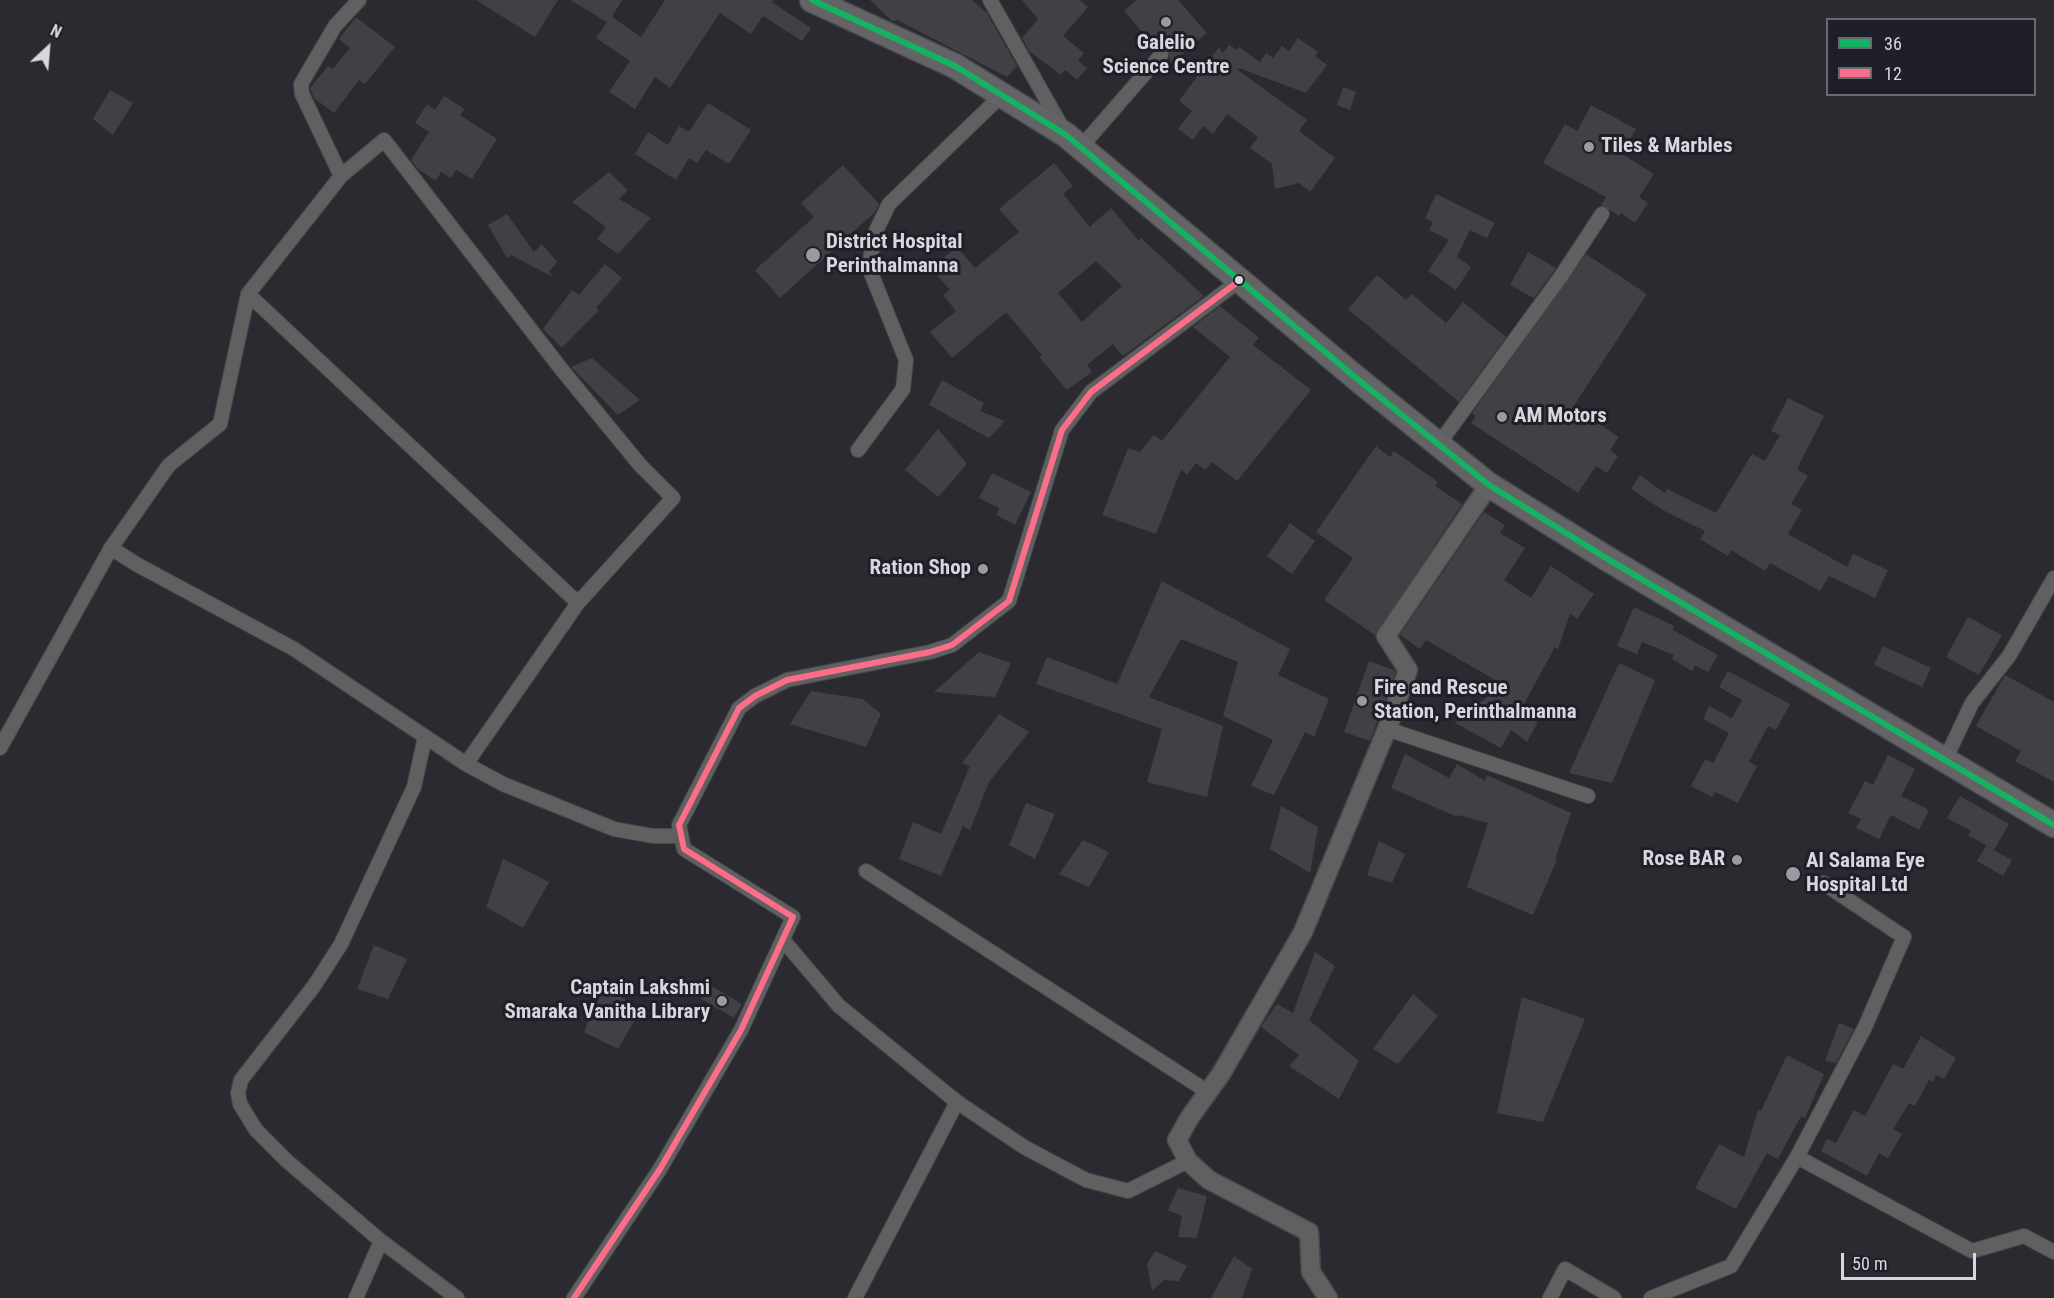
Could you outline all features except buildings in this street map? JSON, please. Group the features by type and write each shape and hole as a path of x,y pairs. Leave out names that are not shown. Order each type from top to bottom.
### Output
{"highway":[{"path":"813,0 955,66 1074,141 1239,281 1489,485 1606,558 2054,825"}],"street":[{"path":"341,176 302,94 301,84 335,26 359,0"},
{"path":"990,0 1074,141 1161,55"},
{"path":"858,450 903,389 906,360 869,268 874,235 889,204 1002,95"},
{"path":"0,748 111,548 169,465 220,424 248,294 341,176 384,140 562,370 640,465 673,498 578,603 466,764"},
{"path":"1438,444 1562,275 1602,214"},
{"path":"574,1298 660,1169 741,1030 793,917 684,849 679,825 739,708 755,696 787,680 930,652 952,645 1009,601 1062,430 1091,392 1239,281"},
{"path":"248,294 578,603"},
{"path":"1328,1298 1311,1272 1309,1232 1209,1180 1188,1161 1177,1140 1221,1074 1303,932 1387,729 1408,670 1386,636 1489,485"},
{"path":"111,548 136,564 294,649 466,764 503,784 614,828 653,836 681,836"},
{"path":"1944,760 1972,704 2009,656 2054,578"},
{"path":"0,718 13,725"},
{"path":"1387,729 1588,796"},
{"path":"425,736 414,787 341,944 315,986 241,1080 238,1093 240,1104 256,1131 381,1241 457,1298"},
{"path":"866,871 1208,1092"},
{"path":"1651,1298 1731,1266 1797,1156 1865,1027 1904,937 1823,883"},
{"path":"783,940 839,1006 957,1102 1024,1147 1086,1180 1128,1191 1188,1161"},
{"path":"855,1298 957,1102"},
{"path":"1797,1156 1972,1251 2024,1236 2054,1252"},
{"path":"356,1298 381,1241"},
{"path":"1550,1298 1565,1269 1614,1298"}],"transit line":[{"name":"36","path":"812,0 955,66 1066,135 1361,382 1489,485 1606,558 2054,825"},
{"name":"12","path":"574,1298 660,1169 741,1030 793,917 684,849 679,825 739,708 755,696 787,680 930,652 952,645 1009,601 1062,430 1091,392 1239,281"}],"place":[{"name":"Galelio Science Centre","path":"1166,22"},
{"name":"Tiles & Marbles","path":"1589,147"},
{"name":"District Hospital Perinthalmanna","path":"813,255"},
{"name":"AM Motors","path":"1502,417"},
{"name":"Ration Shop","path":"983,569"},
{"name":"Fire and Rescue Station, Perinthalmanna","path":"1362,701"},
{"name":"Rose BAR","path":"1737,860"},
{"name":"Al Salama Eye Hospital Ltd","path":"1793,874"},
{"name":"Captain Lakshmi Smaraka Vanitha Library","path":"722,1001"}]}
